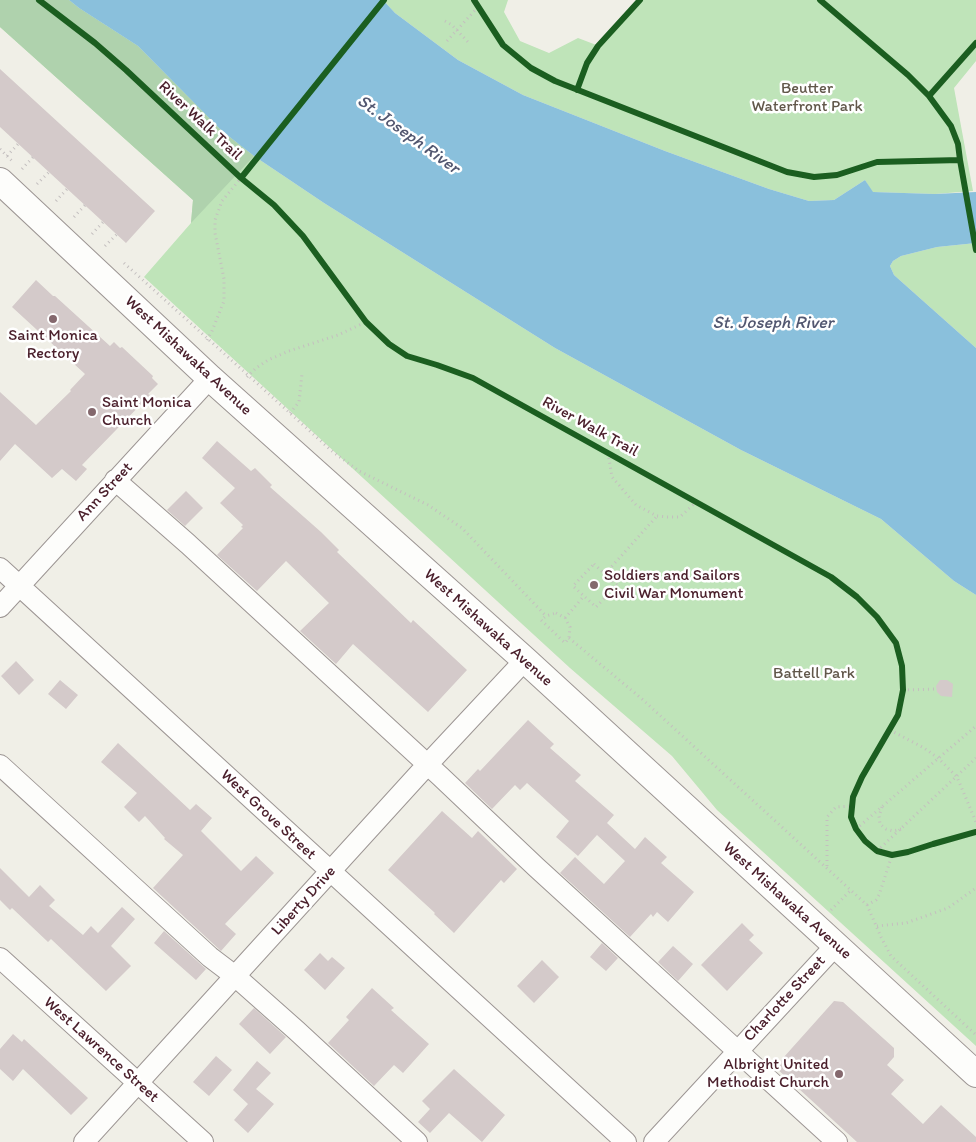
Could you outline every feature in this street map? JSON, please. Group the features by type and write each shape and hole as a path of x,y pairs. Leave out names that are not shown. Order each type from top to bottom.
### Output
{"main road":[{"name":"West Mishawaka Avenue","path":"7,172 210,378 525,660 976,1074"}],"street":[{"name":"Ann Street","path":"0,607 210,378"},
{"path":"115,480 195,550 837,1142"},
{"name":"West Grove Street","path":"0,568 626,1142"},
{"name":"Liberty Drive","path":"84,1142 525,660"},
{"path":"0,764 210,957 235,976 417,1142"},
{"name":"Charlotte Street","path":"654,1142 836,945"},
{"name":"West Lawrence Street","path":"0,958 203,1142"}],"path":[{"path":"474,0 483,15"},
{"path":"447,41 478,7"},
{"path":"445,21 468,42"},
{"path":"7,172 7,156 18,144"},
{"path":"0,149 7,156"},
{"path":"27,174 22,169 33,157"},
{"path":"192,361 206,345 224,301 224,279 215,233 215,220 222,201 248,170"},
{"path":"37,184 49,172"},
{"path":"32,179 44,190"},
{"path":"56,201 67,189"},
{"path":"50,195 62,206"},
{"path":"74,217 85,205"},
{"path":"68,212 80,223"},
{"path":"92,234 103,222"},
{"path":"86,229 111,252"},
{"path":"105,246 117,234"},
{"path":"122,262 333,452 359,471 428,505 462,528 546,616"},
{"path":"360,314 371,328"},
{"path":"231,397 248,376 268,360 338,335 366,322"},
{"path":"290,413 299,402 302,374"},
{"path":"608,453 612,477 636,505 657,516 680,517 696,502"},
{"path":"688,498 704,507"},
{"path":"605,574 657,516"},
{"path":"594,564 605,574 617,585 596,607 573,586 594,564"},
{"path":"565,618 584,596"},
{"path":"556,613 565,618 570,627 569,638 565,643 541,620 546,616 556,613"},
{"path":"569,638 636,693 868,905 891,956 976,1035"},
{"path":"902,698 903,682"},
{"path":"903,690 937,689"},
{"path":"886,738 894,723"},
{"path":"860,835 855,826 882,806 976,726"},
{"path":"890,730 924,748 938,758 957,777 976,822"},
{"path":"877,851 976,758"},
{"path":"828,867 827,817 836,807 851,808 854,797"},
{"path":"882,806 879,816 880,824 886,829 893,831 903,828"},
{"path":"871,846 877,851 892,855 900,854"},
{"path":"868,905 876,900 879,895 892,855"},
{"path":"878,926 906,923 948,908 976,888"},
{"path":"831,911 851,890"}],"green space":[{"name":"Battell Park","path":"0,0 69,0 138,46 222,131 254,156 324,203 555,348 741,450 881,519 954,581 976,595 976,1046 717,810 672,756 570,668 144,277 191,223 193,200 0,27"},
{"path":"0,0 69,0 138,46 222,131 254,156 191,223 193,200 0,27"},
{"name":"Beutter Waterfront Park","path":"383,0 508,0 504,12 520,41 549,53 578,38 599,46 640,0 976,0 976,61 954,88 973,191 935,194 872,192 865,180 834,200 809,201 769,189 665,151 523,95 458,60 395,13"},
{"path":"976,243 976,348 894,275 890,266 893,261 901,256 937,247"}],"water":[{"name":"St. Joseph River","path":"69,0 383,0 395,13 458,60 523,95 665,151 769,189 809,201 834,200 865,180 873,192 935,194 976,192 976,243 937,247 901,256 893,261 890,266 894,275 976,348 976,595 954,581 881,519 741,450 555,348 324,203 254,156 222,131 138,46"}],"building":[{"path":"0,69 155,211 126,243 0,127"},
{"path":"36,280 110,346 114,342 120,348 122,347 153,376 152,378 158,384 148,394 150,395 82,465 87,469 76,481 62,469 52,478 15,444 0,461 0,392 36,425 71,391 85,374 12,307"},
{"path":"217,441 251,471 255,468 272,485 270,487 321,532 339,550 337,552 411,623 413,620 467,670 428,712 353,644 336,664 300,631 329,603 286,561 257,591 217,555 243,528 241,527 243,525 220,503 235,488 202,458"},
{"path":"186,491 203,508 185,526 167,510"},
{"path":"16,661 34,680 19,695 1,676"},
{"path":"60,680 78,695 66,709 48,694"},
{"path":"940,680 947,680 953,684 952,697 941,696 937,692 936,686"},
{"path":"528,720 554,744 550,748 581,775 575,781 614,815 607,823 635,849 645,837 667,857 661,863 694,892 668,922 657,912 653,917 651,914 630,937 560,873 575,857 604,884 625,861 597,835 578,856 556,837 569,821 527,783 520,790 515,785 492,809 465,783 478,769 480,771"},
{"path":"118,743 190,810 196,804 212,818 201,831 241,871 256,856 274,873 225,924 236,934 221,951 153,888 183,855 164,839 145,816 139,822 124,807 137,793 101,762"},
{"path":"442,811 472,838 478,831 517,869 504,883 501,880 454,933 388,870"},
{"path":"0,868 29,897 40,885 55,900 49,906 83,935 91,926 98,933 122,907 135,919 111,946 131,966 106,991 51,939 48,942 12,908 10,910 0,900"},
{"path":"742,923 754,935 749,940 763,953 727,991 701,965"},
{"path":"164,931 206,969 196,980 154,943"},
{"path":"602,943 618,958 606,971 590,957"},
{"path":"673,946 693,964 678,981 658,962"},
{"path":"320,953 328,961 332,957 345,968 325,990 304,970"},
{"path":"542,960 559,977 534,1003 517,986"},
{"path":"372,988 394,1008 391,1010 429,1044 403,1073 394,1065 374,1086 328,1043 349,1020 346,1017"},
{"name":"Albright United Methodist Church","path":"834,1001 843,1002 894,1048 894,1057 887,1065 904,1080 891,1094 923,1124 941,1105 976,1137 976,1142 857,1142 775,1067"},
{"path":"254,1008 286,1037 270,1054 239,1024"},
{"path":"13,1034 22,1042 24,1039 88,1098 71,1115 23,1069 13,1081 0,1069 0,1049"},
{"path":"216,1056 232,1070 209,1096 193,1082"},
{"path":"257,1061 271,1073 256,1089 274,1104 248,1133 234,1120 248,1104 233,1090"},
{"path":"454,1069 505,1115 482,1142 449,1113 430,1133 418,1122 430,1109 422,1101"}],"cycle path":[{"name":"River Walk Trail","path":"39,0 95,43 126,70 241,178 274,205 303,236 366,322 389,344 407,356 473,378 831,577 857,597 877,617 896,643 902,666 903,690 898,715 862,777 853,797 851,817 856,829 865,841 877,851 892,855 976,832"},
{"path":"241,178 384,0"},
{"path":"474,0 503,45 531,68 555,81 787,172 814,177 837,175 877,162 960,160 976,250"},
{"path":"577,90 587,63 598,46 640,0"},
{"path":"820,0 908,75 929,96 951,126 958,144 960,160"},
{"path":"929,96 976,43"}],"place":[{"name":"Saint Monica Rectory","path":"53,319"},
{"name":"Saint Monica Church","path":"92,412"},
{"name":"Soldiers and Sailors Civil War Monument","path":"594,585"},
{"name":"Albright United Methodist Church","path":"839,1074"}]}
